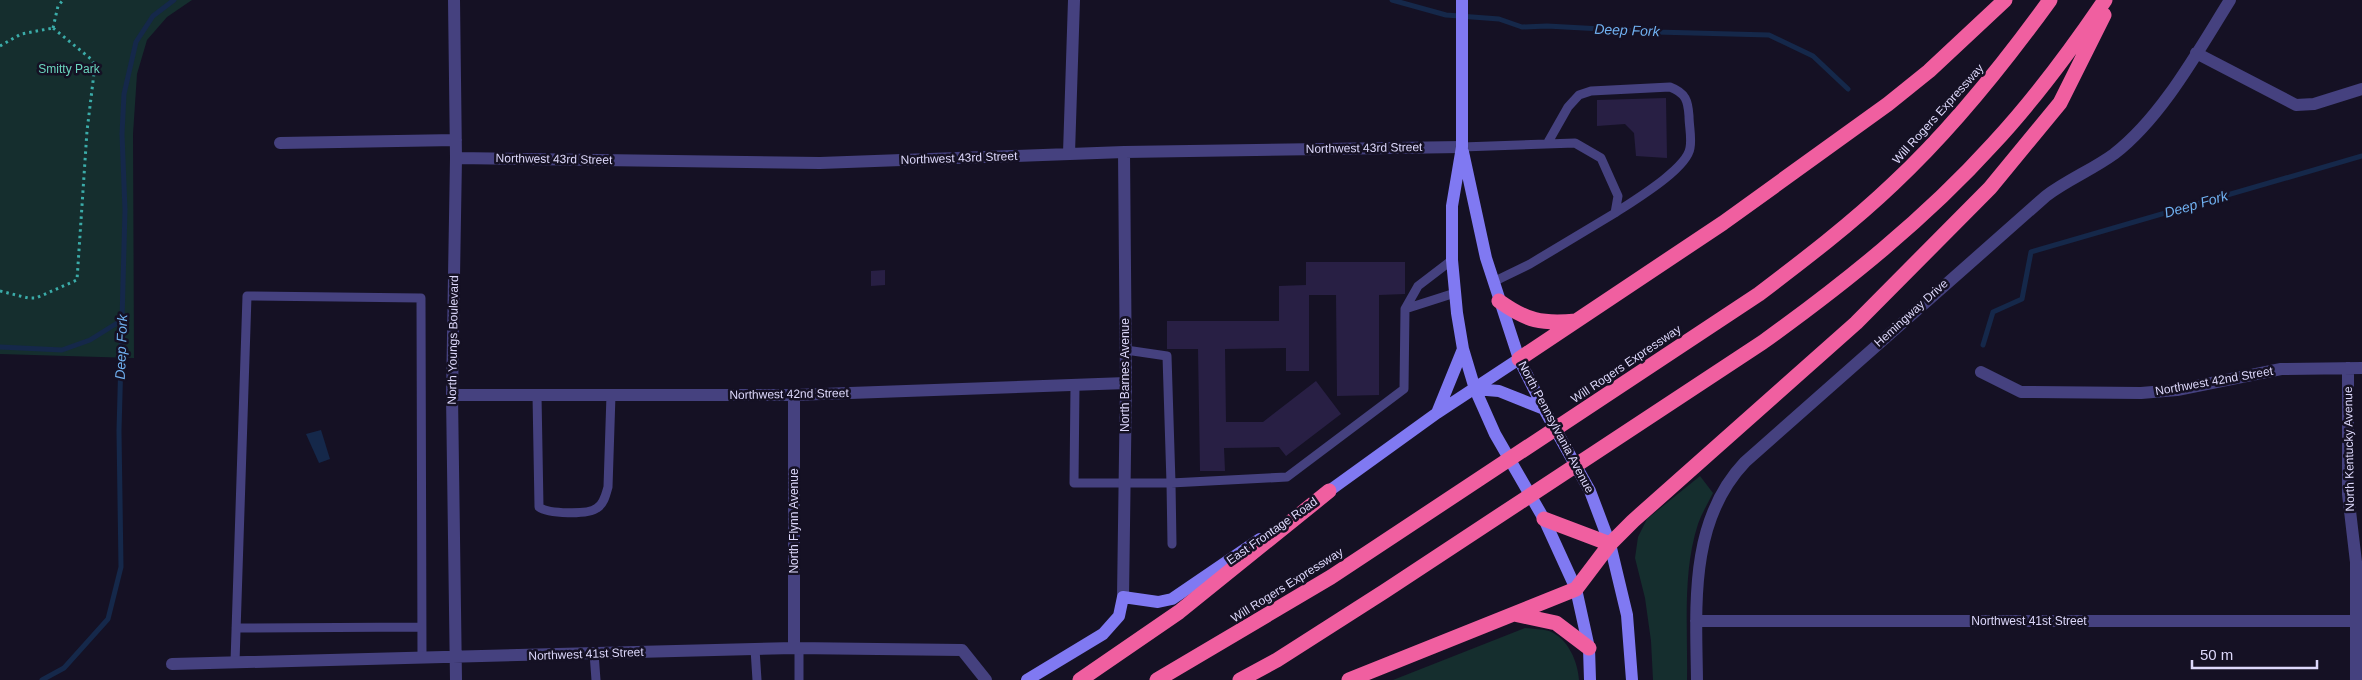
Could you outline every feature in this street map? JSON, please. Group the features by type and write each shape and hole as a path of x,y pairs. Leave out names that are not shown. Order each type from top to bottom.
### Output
{"highway":[{"path":"1520,359 1723,223 1888,104 1929,71 2005,0"},
{"name":"Will Rogers Expressway","path":"1158,680 1331,577 1759,294 1823,245 1875,200 1940,136 1984,87 2050,0"},
{"path":"1240,680 1277,660 1376,596 1813,306 1892,241 1993,144 2048,78 2105,0"},
{"path":"1349,680 1576,589 1610,544 1856,323 1990,188 2060,103 2112,0"},
{"path":"1498,301 1524,318 1541,322 1577,321"},
{"path":"1080,680 1179,612 1329,491"},
{"path":"1544,519 1610,544"},
{"path":"1514,614 1556,623 1589,648"}],"main road":[{"name":"North Pennsylvania Avenue","path":"1462,0 1462,147 1452,206 1452,260 1463,349 1475,388 1495,434 1544,519 1576,589 1589,648 1590,680"},
{"name":"North Pennsylvania Avenue","path":"1462,147 1498,301 1520,359 1544,409 1590,491 1610,544 1627,615 1632,680"},
{"path":"1437,413 1463,349"},
{"name":"East Frontage Road","path":"1123,598 1158,602 1172,599 1329,491 1437,413 1520,359"},
{"path":"1475,388 1499,391 1544,409"},
{"path":"1028,680 1103,634 1119,616 1123,598"}],"street":[{"name":"North Youngs Boulevard","path":"454,0 456,158 452,395 456,680"},
{"path":"1069,153 1074,0"},
{"name":"Hemingway Drive","path":"1697,680 1696,621 1698,571 1704,538 1723,492 1738,470 1969,262 2046,196 2064,182 2098,164 2124,145 2157,109 2196,54 2230,0"},
{"path":"2196,54 2296,106 2314,104 2362,89"},
{"path":"280,143 456,140"},
{"name":"Northwest 43rd Street","path":"456,158 820,163 1069,153 1462,147"},
{"name":"North Barnes Avenue","path":"1123,598 1126,383 1124,152"},
{"name":"North Kentucky Avenue","path":"2348,368 2348,494 2356,562 2359,621 2356,680"},
{"name":"Northwest 42nd Street","path":"1981,372 2021,392 2141,393 2177,390 2281,369 2362,368"},
{"name":"Northwest 42nd Street","path":"452,395 794,395 1126,383"},
{"name":"North Flynn Avenue","path":"794,395 796,648"},
{"name":"Northwest 41st Street","path":"1696,621 2359,621"},
{"name":"Northwest 41st Street","path":"172,664 796,648 962,650 986,680"}],"lane":[{"path":"1493,282 1530,264 1615,213 1655,187 1687,158 1690,147 1688,100 1680,90 1670,87 1591,91 1579,95 1568,108 1547,144"},
{"path":"1462,147 1574,143 1601,158 1618,196 1615,213"},
{"path":"1075,385 1074,483 1171,483 1287,477 1404,388 1405,309 1418,286 1452,260"},
{"path":"1405,309 1455,293"},
{"path":"235,662 247,296 421,298 422,658"},
{"path":"1126,350 1167,356 1172,544"},
{"path":"537,395 539,507 551,512 588,512 598,508 604,499 608,487 611,395"},
{"path":"236,628 421,627"},
{"path":"796,648 798,680"},
{"path":"755,649 757,680"},
{"path":"594,653 596,680"}],"path":[{"path":"53,28 58,6 63,0"},
{"path":"0,46 22,34 53,28"},
{"path":"0,291 28,298 36,298 77,280 87,130 94,65 91,59 53,28"}],"green space":[{"name":"Smitty Park","path":"0,0 192,0 167,17 147,40 137,74 133,134 134,358 0,354"},
{"path":"1700,476 1713,493 1698,524 1690,562 1687,601 1687,680 1653,680 1651,641 1645,598 1635,558 1638,537 1647,519"},
{"path":"1525,628 1549,631 1562,639 1574,658 1579,680 1393,680"}],"water":[{"path":"321,430 330,459 319,463 306,434"}],"building":[{"path":"1666,98 1667,158 1636,156 1634,133 1625,124 1597,126 1597,100"},
{"path":"1306,262 1405,262 1405,294 1379,295 1379,395 1337,396 1336,295 1309,295 1309,371 1286,371 1286,348 1225,349 1226,422 1263,422 1316,381 1341,414 1286,456 1279,447 1224,448 1225,471 1200,471 1198,349 1167,349 1167,321 1279,321 1279,286 1306,285"},
{"path":"885,270 885,285 871,286 871,271"}],"waterway":[{"name":"Deep Fork","path":"42,680 64,668 108,619 121,567 119,431 125,210 122,134 124,94 136,42 153,16 174,0"},
{"name":"Deep Fork","path":"1392,0 1446,15 1499,19 1522,27 1547,26 1656,32 1769,35 1813,56 1848,89"},
{"name":"Deep Fork","path":"1983,345 1993,312 2022,299 2031,252 2362,156"},
{"path":"0,347 62,350 90,340 122,320"}]}
